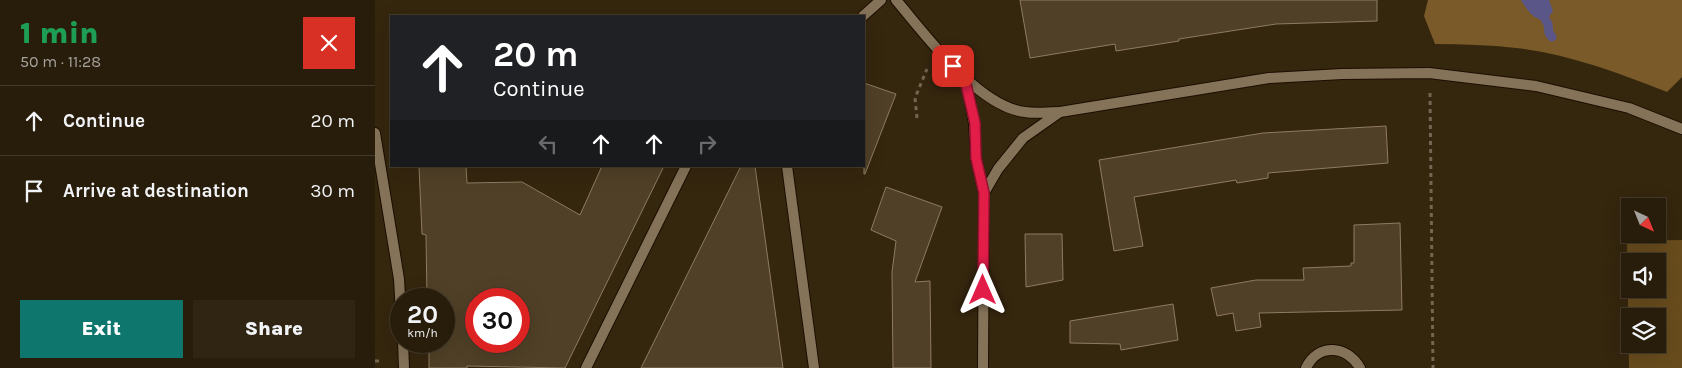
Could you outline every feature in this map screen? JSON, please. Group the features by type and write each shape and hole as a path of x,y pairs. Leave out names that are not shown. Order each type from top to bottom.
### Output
{"street":[{"path":"864,15 881,0"},
{"path":"896,0 965,80 997,102 1023,112 1060,112 1269,78 1342,74 1429,73 1536,86 1629,108 1682,129"},
{"path":"965,80 975,123 976,158 984,193 983,368"},
{"path":"984,193 998,169 1023,138 1060,112"},
{"path":"375,133 400,288"},
{"path":"586,368 686,167"},
{"path":"787,167 814,368"},
{"path":"1306,368 1309,361 1319,353 1331,350 1344,352 1355,360 1360,368"},
{"path":"403,353 404,368"}],"path":[{"path":"917,118 915,98 927,68"},
{"path":"1429,73 1433,368"},
{"path":"375,361 381,361"}],"shaded area":[{"path":"1428,0 1682,0 1682,77 1667,92 1612,71 1555,55 1506,47 1435,44 1424,16"},
{"path":"1521,0 1549,0 1553,11 1546,21 1541,20 1531,14"},
{"path":"1666,240 1682,240 1682,368 1629,368 1629,353 1666,353 1666,308 1628,308 1628,298 1666,298 1666,253 1627,253 1627,243 1666,243"}],"building":[{"path":"1020,0 1377,0 1377,21 1276,24 1116,51 1115,44 1030,58"},
{"path":"865,83 896,94 864,174 865,167"},
{"path":"1386,126 1388,163 1268,173 1268,178 1237,183 1236,180 1134,197 1143,246 1114,251 1099,160 1263,133"},
{"path":"419,167 466,167 467,183 522,182 580,215 602,167 664,167 565,368 467,366 467,368 429,368 429,353 455,353 455,288 427,288 426,235 422,234"},
{"path":"741,167 755,167 783,368 641,368"},
{"path":"886,187 942,207 915,282 930,281 931,368 893,368 892,272 896,241 871,230"},
{"path":"1400,223 1402,310 1259,313 1261,327 1236,331 1233,313 1217,316 1211,288 1256,280 1304,280 1303,268 1351,266 1351,263 1354,263 1354,225"},
{"path":"1025,234 1062,234 1063,280 1026,287"},
{"path":"1173,304 1178,340 1121,350 1120,344 1070,343 1070,321"}],"waterway":[{"path":"1534,0 1548,24 1549,33 1552,37"}],"route":[{"path":"953,66 965,80 975,123 976,158 984,193 983,290"}]}
